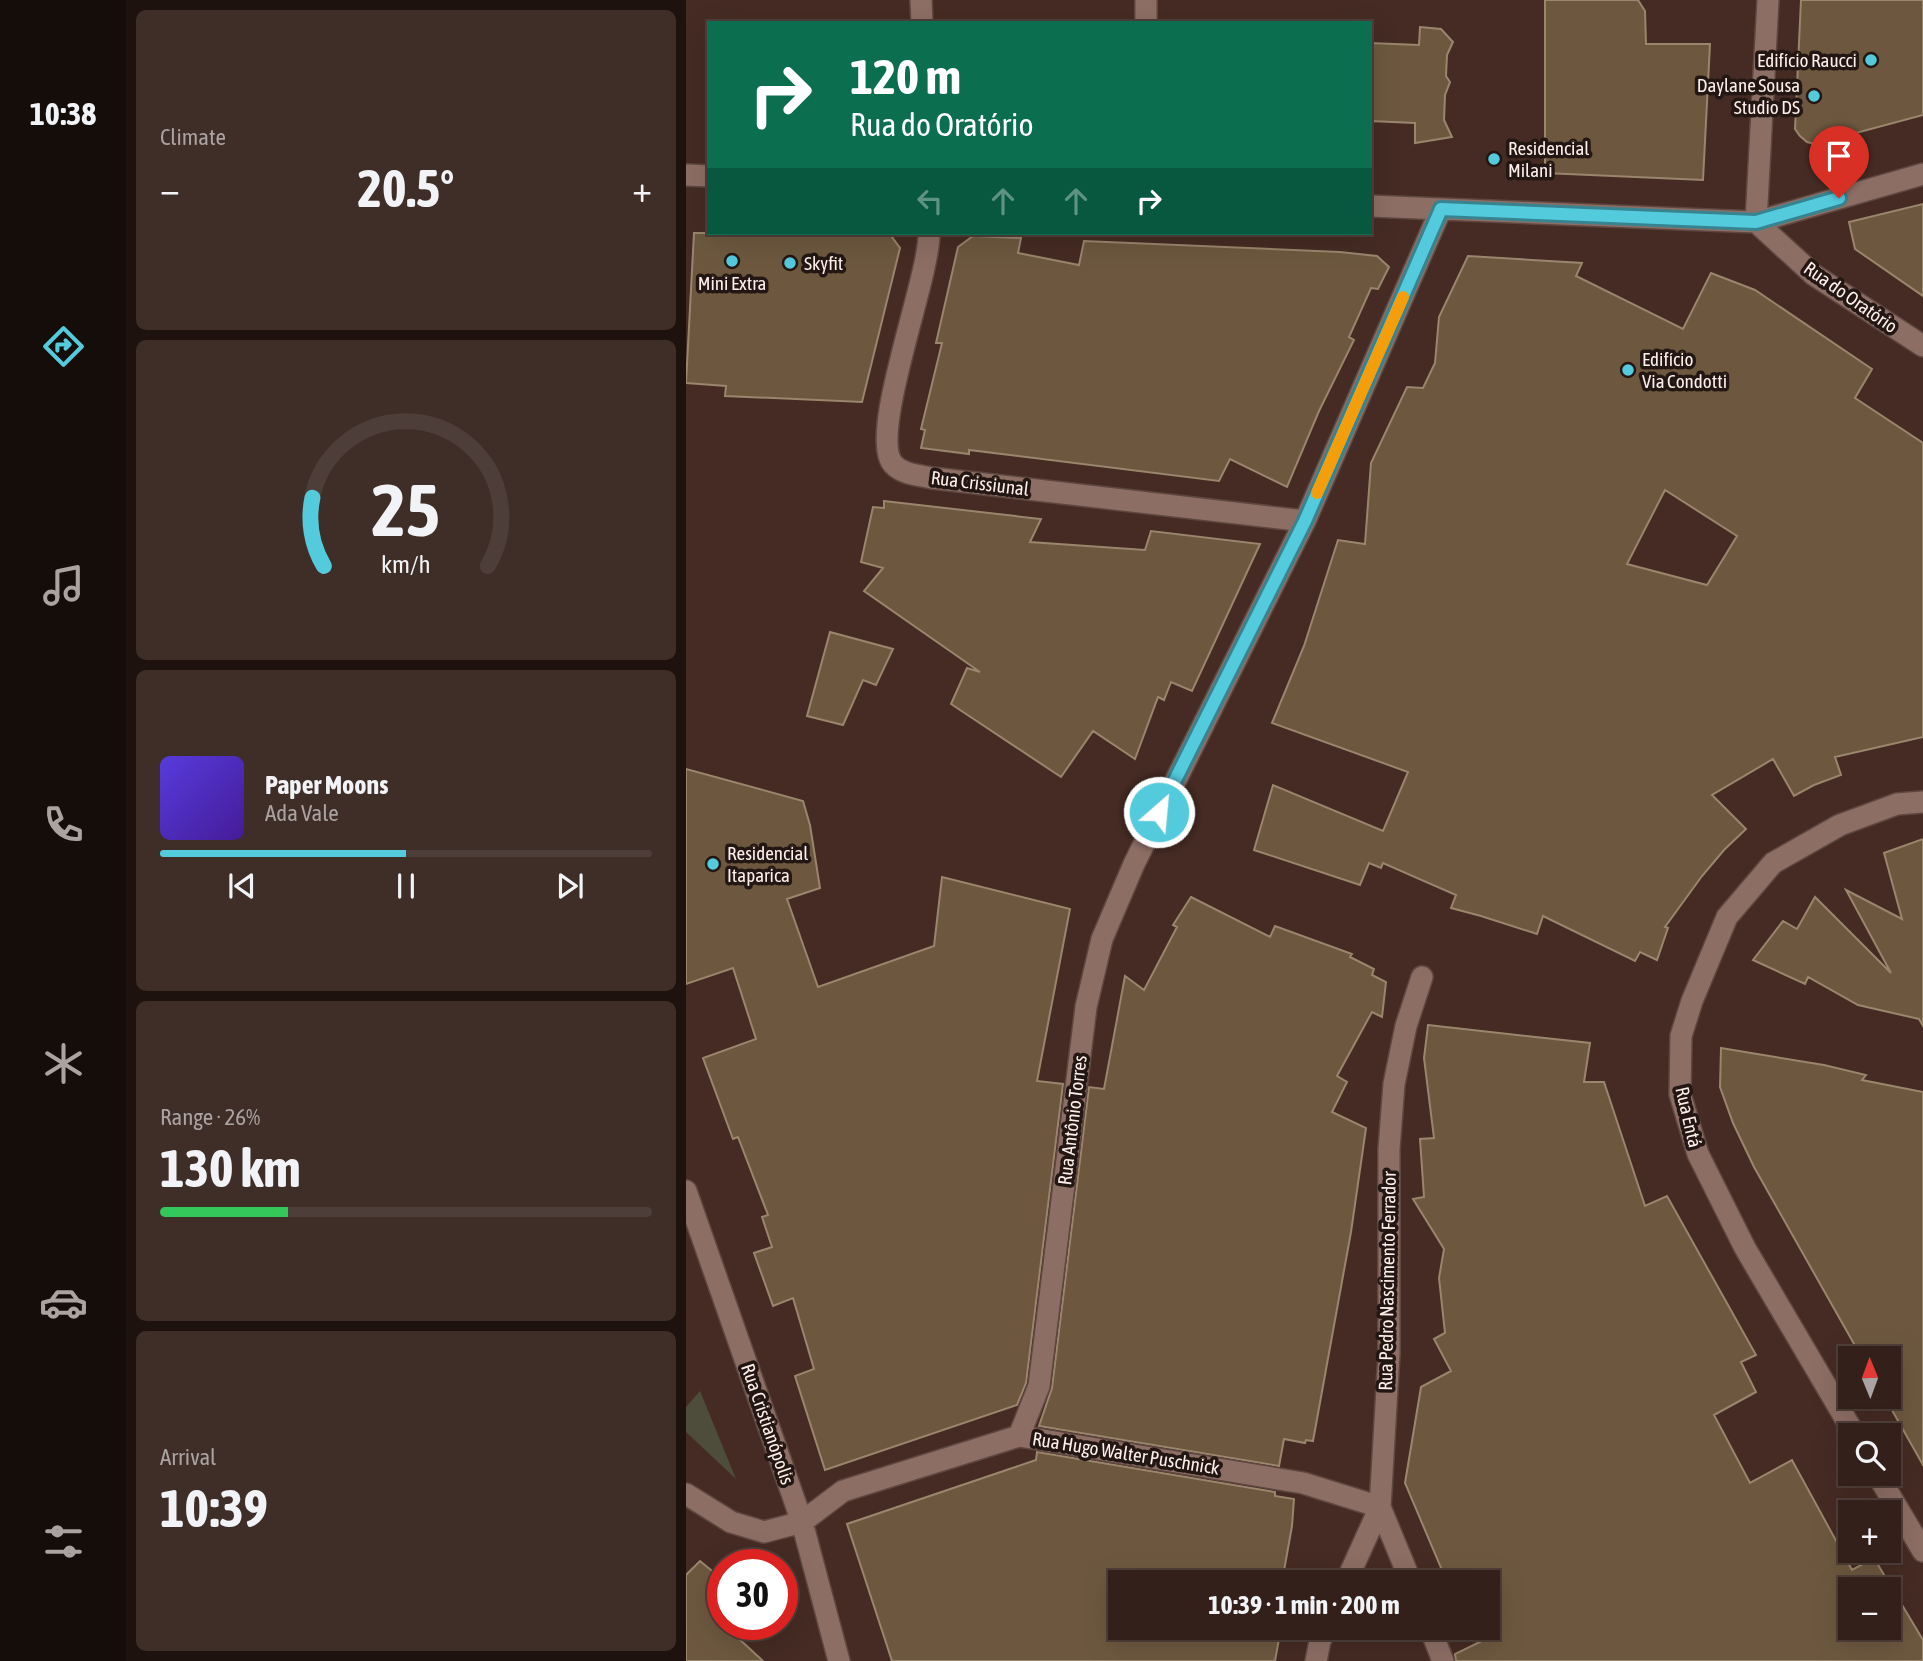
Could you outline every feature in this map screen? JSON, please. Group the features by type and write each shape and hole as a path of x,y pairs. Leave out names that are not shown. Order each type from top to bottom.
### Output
{"street":[{"path":"921,0 922,21"},
{"path":"1146,0 1146,21"},
{"path":"1756,222 1768,0"},
{"path":"1372,206 1756,222 1923,174"},
{"path":"686,175 707,176"},
{"name":"Rua Antônio Torres","path":"1019,1436 1039,1387 1086,1007 1102,939 1159,812 1305,521 1441,209"},
{"name":"Rua do Oratório","path":"1756,222 1814,275 1923,346"},
{"name":"Rua Crissiunal","path":"929,235 890,406 887,443 891,462 903,472 932,478 1305,521"},
{"name":"Rua Entá","path":"1848,1423 1745,1248 1698,1154 1679,1094 1681,1036 1692,1001 1727,917 1773,863 1840,825 1897,804 1923,802"},
{"name":"Rua Pedro Nascimento Ferrador","path":"1351,1570 1380,1507 1389,1354 1389,1149 1394,1084 1406,1026 1422,977"},
{"name":"Rua Cristianópolis","path":"686,1191 802,1522 839,1661"},
{"name":"Rua Hugo Walter Puschnick","path":"802,1522 843,1491 1019,1436 1303,1483 1380,1507"},
{"path":"1884,1486 1923,1551"},
{"path":"686,1494 731,1522 764,1532 802,1522"},
{"path":"1380,1507 1406,1570"},
{"path":"1316,1661 1320,1640"},
{"path":"1435,1640 1443,1661"}],"shaded area":[{"path":"700,1391 736,1479 686,1432 686,1407"}],"building":[{"path":"1545,0 1638,0 1645,11 1646,44 1710,44 1703,180 1545,173"},
{"path":"1801,0 1923,0 1923,115 1815,144 1800,136 1795,129"},
{"path":"1420,27 1441,29 1453,42 1447,55 1446,76 1450,82 1445,95 1444,120 1452,137 1415,143 1415,123 1372,121 1372,43 1419,45"},
{"path":"1923,204 1923,296 1855,249 1849,222"},
{"path":"694,233 890,235 900,248 862,402 725,396 726,386 686,383"},
{"path":"973,236 1021,238 1018,253 1079,265 1084,241 1340,252 1377,256 1389,267 1378,289 1371,288 1349,337 1354,340 1319,411 1287,487 1230,459 1219,481 969,450 969,454 921,448 925,430 921,429 942,343 936,343 958,247"},
{"path":"1468,256 1582,263 1576,276 1683,329 1711,273 1755,290 1872,369 1855,398 1923,443 1923,737 1835,757 1841,775 1794,796 1773,759 1712,795 1746,829 1702,876 1665,927 1668,928 1657,960 1640,952 1635,961 1543,916 1537,934 1451,908 1456,895 1383,863 1381,868 1369,863 1360,885 1254,850 1273,785 1383,831 1408,772 1272,723 1304,646 1338,540 1365,544 1371,463 1407,387 1423,388 1435,363 1439,317","holes":["1665,490 1737,536 1707,585 1627,564"]},
{"path":"884,501 1041,519 1030,542 1145,550 1151,531 1260,544 1192,691 1171,682 1164,700 1158,697 1135,759 1093,731 1061,777 951,704 967,668 980,672 864,591 883,568 861,562 873,507 884,508"},
{"path":"830,632 893,649 876,685 863,680 843,725 807,716"},
{"path":"686,769 803,801 810,825 820,888 787,899 818,987 934,946 942,877 1070,909 1037,1081 1063,1084 1026,1383 1017,1405 825,1470 795,1376 814,1369 793,1298 773,1306 754,1253 772,1247 762,1217 768,1215 738,1137 733,1139 703,1058 756,1039 733,968 686,984"},
{"path":"1923,839 1923,1026 1919,1019 1858,1005 1808,977 1805,984 1753,960 1783,921 1797,929 1815,897 1891,973 1846,890 1902,919 1884,853"},
{"path":"1191,897 1270,937 1275,926 1352,954 1350,957 1374,969 1372,975 1386,982 1382,1017 1372,1012 1337,1076 1347,1082 1332,1112 1366,1128 1351,1232 1313,1441 1306,1440 1305,1443 1284,1439 1279,1466 1039,1426 1052,1388 1089,1087 1104,1089 1125,976 1144,990 1177,927 1173,925"},
{"path":"1428,1025 1590,1043 1584,1082 1604,1082 1645,1206 1667,1196 1756,1355 1741,1362 1756,1392 1714,1415 1750,1483 1792,1460 1838,1544 1838,1563 1848,1563 1852,1570 1865,1563 1877,1563 1885,1577 1838,1577 1838,1640 1901,1640 1901,1603 1923,1640 1923,1661 1456,1661 1455,1654 1484,1640 1500,1640 1500,1570 1442,1570 1405,1483 1421,1387 1451,1371 1434,1339 1445,1333 1439,1278 1444,1249 1413,1199 1424,1197 1420,1139 1434,1138 1424,1058"},
{"path":"1721,1048 1824,1065 1866,1075 1862,1080 1923,1092 1923,1465 1891,1409 1901,1409 1901,1346 1855,1346 1754,1167 1733,1123 1720,1087"},
{"path":"1037,1452 1275,1492 1275,1496 1294,1499 1284,1570 1108,1570 1108,1640 1279,1640 1275,1661 892,1661 847,1524 1036,1460"},
{"path":"700,1561 707,1567 707,1640 740,1640 763,1661 686,1661 686,1575"}],"slow traffic":[{"path":"1317,493 1403,297"}],"place":[{"name":"Edifício Raucci","path":"1871,60"},
{"name":"Daylane Sousa Studio DS","path":"1814,96"},
{"name":"Residencial Milani","path":"1494,159"},
{"name":"Mini Extra","path":"732,261"},
{"name":"Skyfit","path":"790,263"},
{"name":"Edifício Via Condotti","path":"1628,370"},
{"name":"Residencial Itaparica","path":"713,864"}],"route":[{"path":"1159,812 1305,521 1441,209 1756,222 1839,198"}]}
